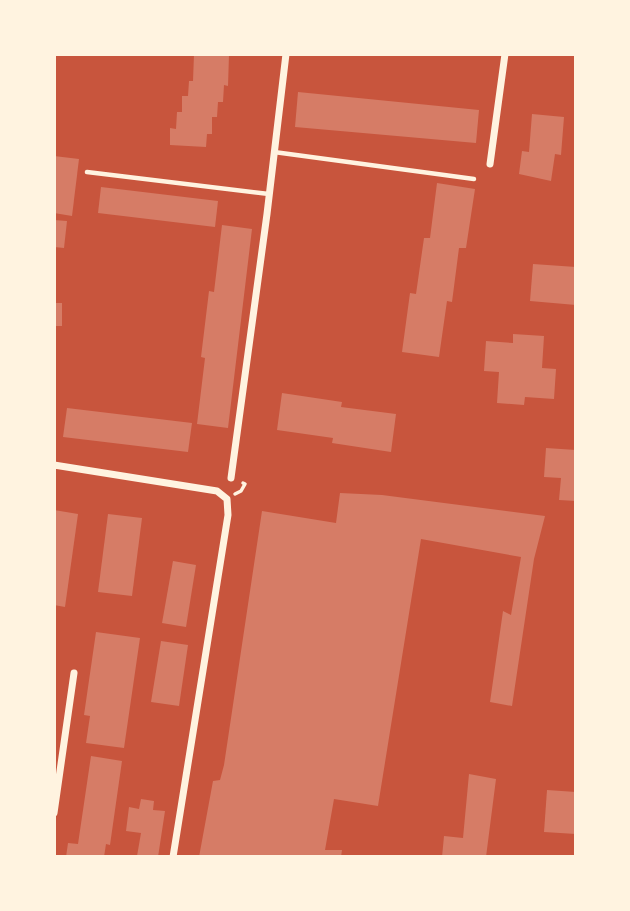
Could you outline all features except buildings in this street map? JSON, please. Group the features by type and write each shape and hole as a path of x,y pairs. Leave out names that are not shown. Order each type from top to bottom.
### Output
{"street":[{"path":"231,478 286,54"},
{"path":"490,164 505,54"},
{"path":"54,465 212,490 224,496 228,504 173,857"},
{"path":"54,813 74,673"}],"lane":[{"path":"274,152 474,179"},
{"path":"87,172 269,194"}],"path":[{"path":"245,484 251,486"}]}
